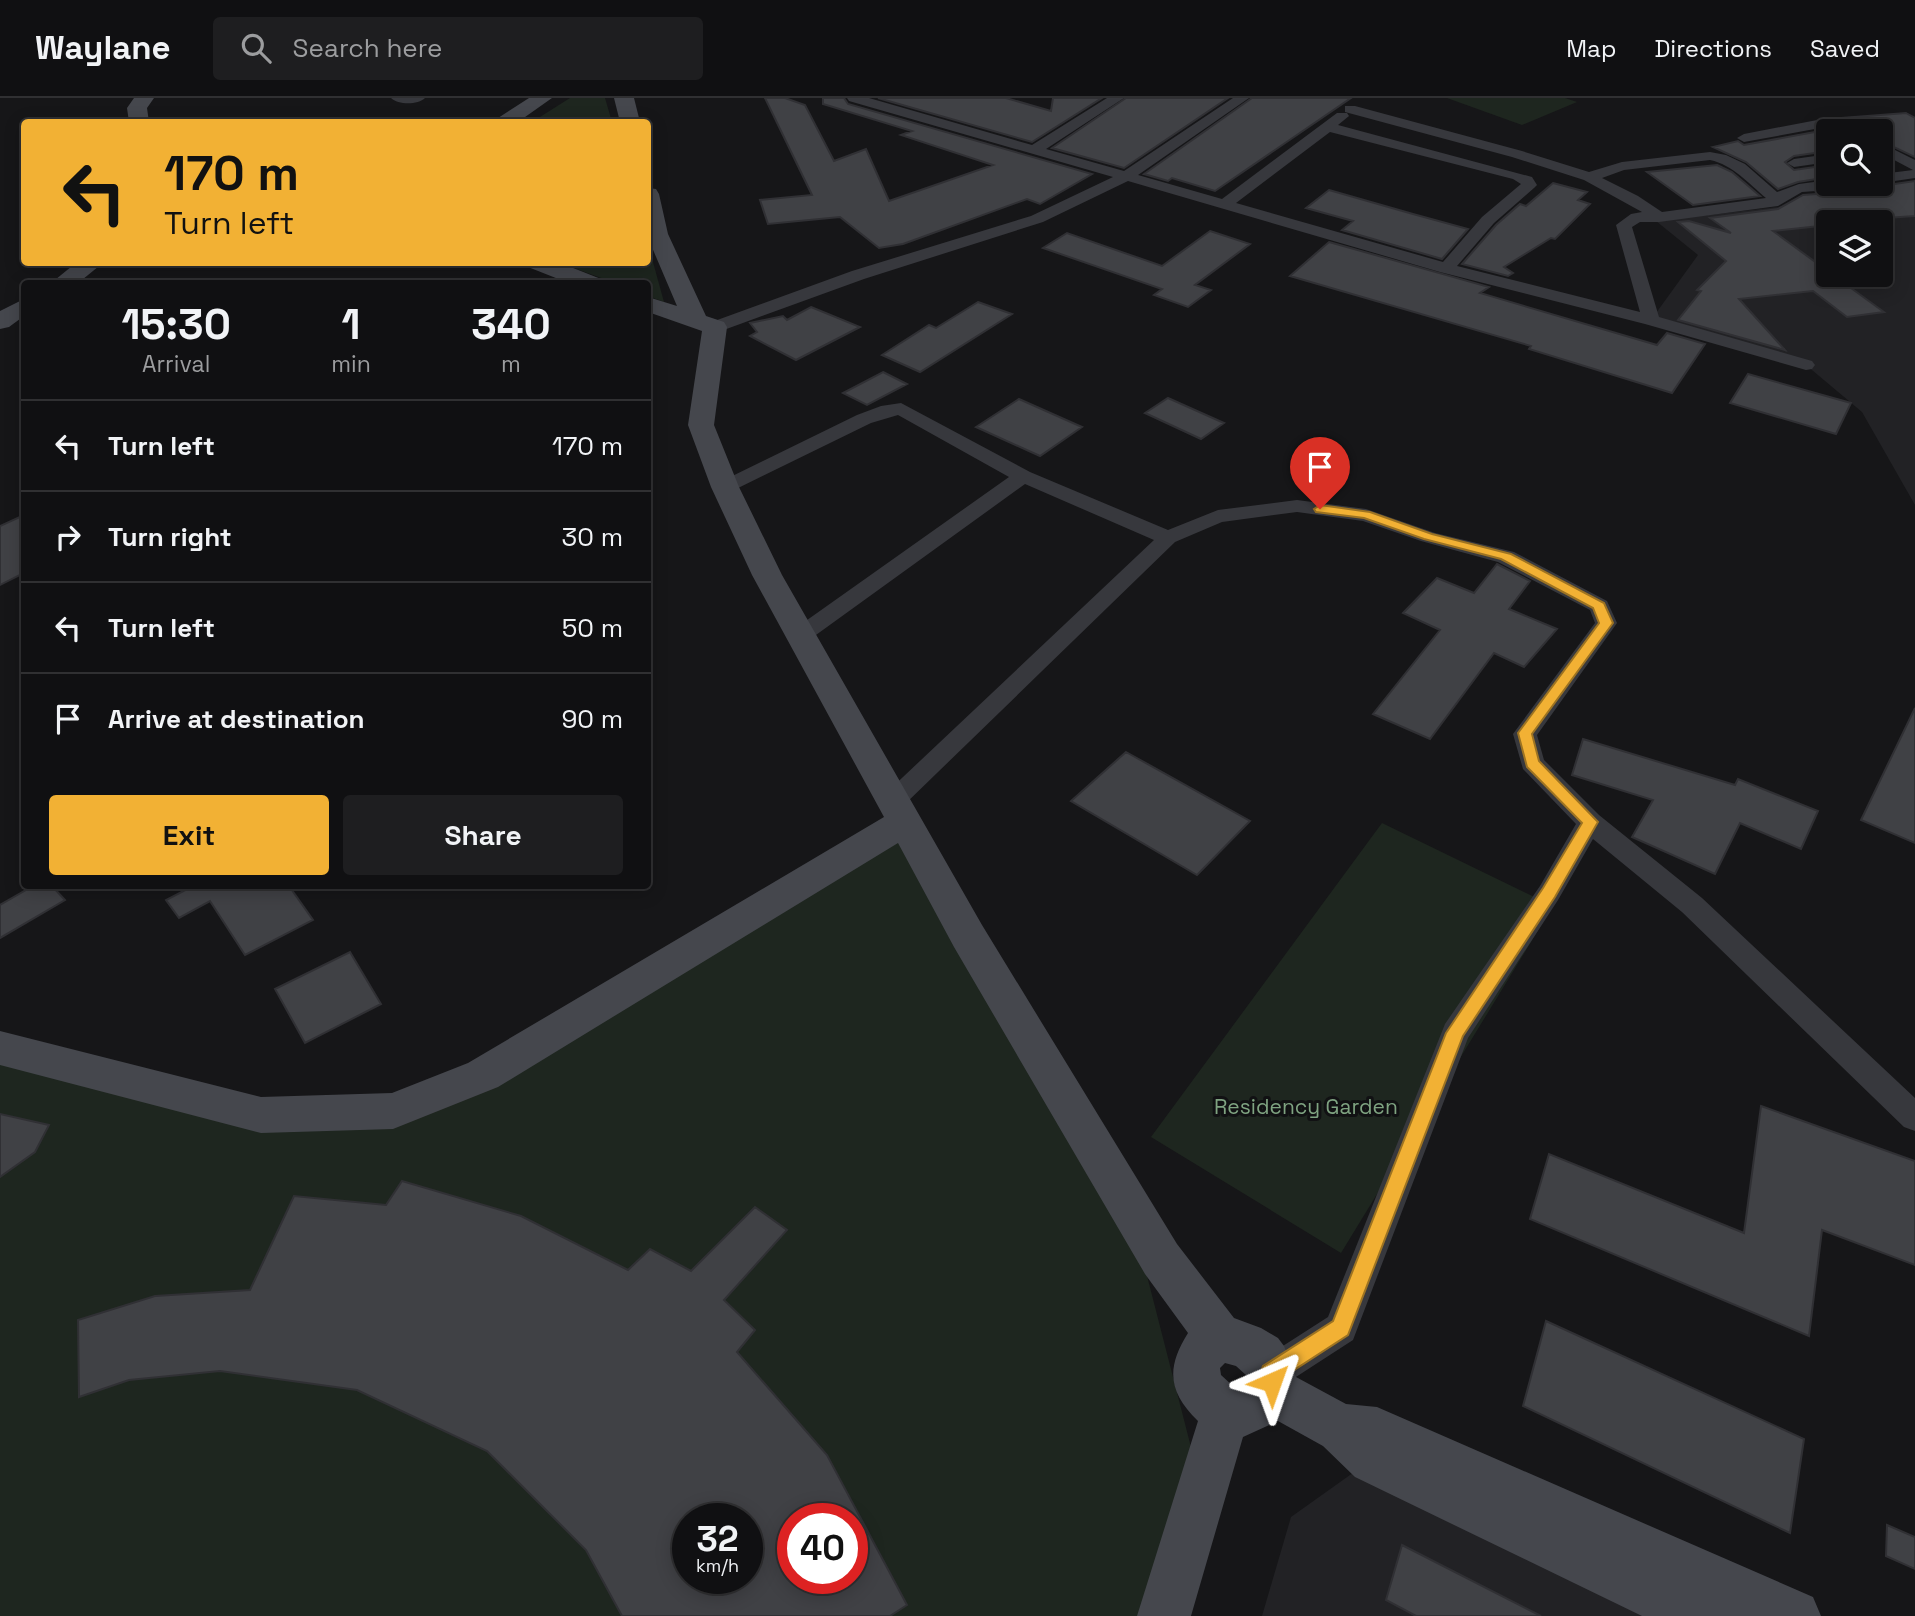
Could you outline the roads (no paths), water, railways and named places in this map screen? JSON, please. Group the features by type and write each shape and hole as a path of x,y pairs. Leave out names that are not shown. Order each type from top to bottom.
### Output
{"street":[{"path":"138,119 137,108 144,98"},
{"path":"398,98 418,98"},
{"path":"510,119 542,98"},
{"path":"624,98 628,119"},
{"path":"855,98 1446,268 1651,320 1806,365"},
{"path":"1034,150 1117,98"},
{"path":"651,305 706,324 1037,219 1127,176 1242,98"},
{"path":"1225,204 1328,127 1355,102 1589,177 1633,199 1659,217"},
{"path":"1744,138 1816,124"},
{"path":"1328,127 1527,180 1529,186 1488,220 1446,268"},
{"path":"1893,148 1915,147"},
{"path":"1893,154 1915,166"},
{"path":"1589,177 1622,166 1710,156 1726,159 1740,167 1777,201"},
{"path":"1794,163 1816,160"},
{"path":"1893,177 1915,174"},
{"path":"1651,320 1624,225 1637,217 1659,217 1777,201 1781,195 1796,189 1816,187"},
{"path":"651,207 657,234 706,324 701,425 725,487 767,575 968,936 1161,1259 1223,1341"},
{"path":"67,280 87,266"},
{"path":"546,266 583,280"},
{"path":"0,322 21,308"},
{"path":"725,487 864,419 888,410 901,409 1023,476 1168,538"},
{"path":"801,635 1023,476"},
{"path":"0,1048 261,1115 393,1111 483,1075 900,810 1168,538 1218,516 1297,506 1366,515 1428,537 1506,556 1599,606 1606,623 1525,733 1532,763 1590,822 1692,905 1915,1118"},
{"path":"1255,1391 1341,1328 1455,1033 1549,893 1590,822"},
{"path":"1164,1616 1255,1391 1266,1362 1248,1345 1236,1340 1223,1341 1203,1351 1196,1373 1205,1396 1255,1391 1341,1428 1377,1432 1794,1616"},
{"path":"1341,1428 1373,1459 1701,1616"}],"park label":[{"name":"Residency Garden","path":"1306,1106"}]}
